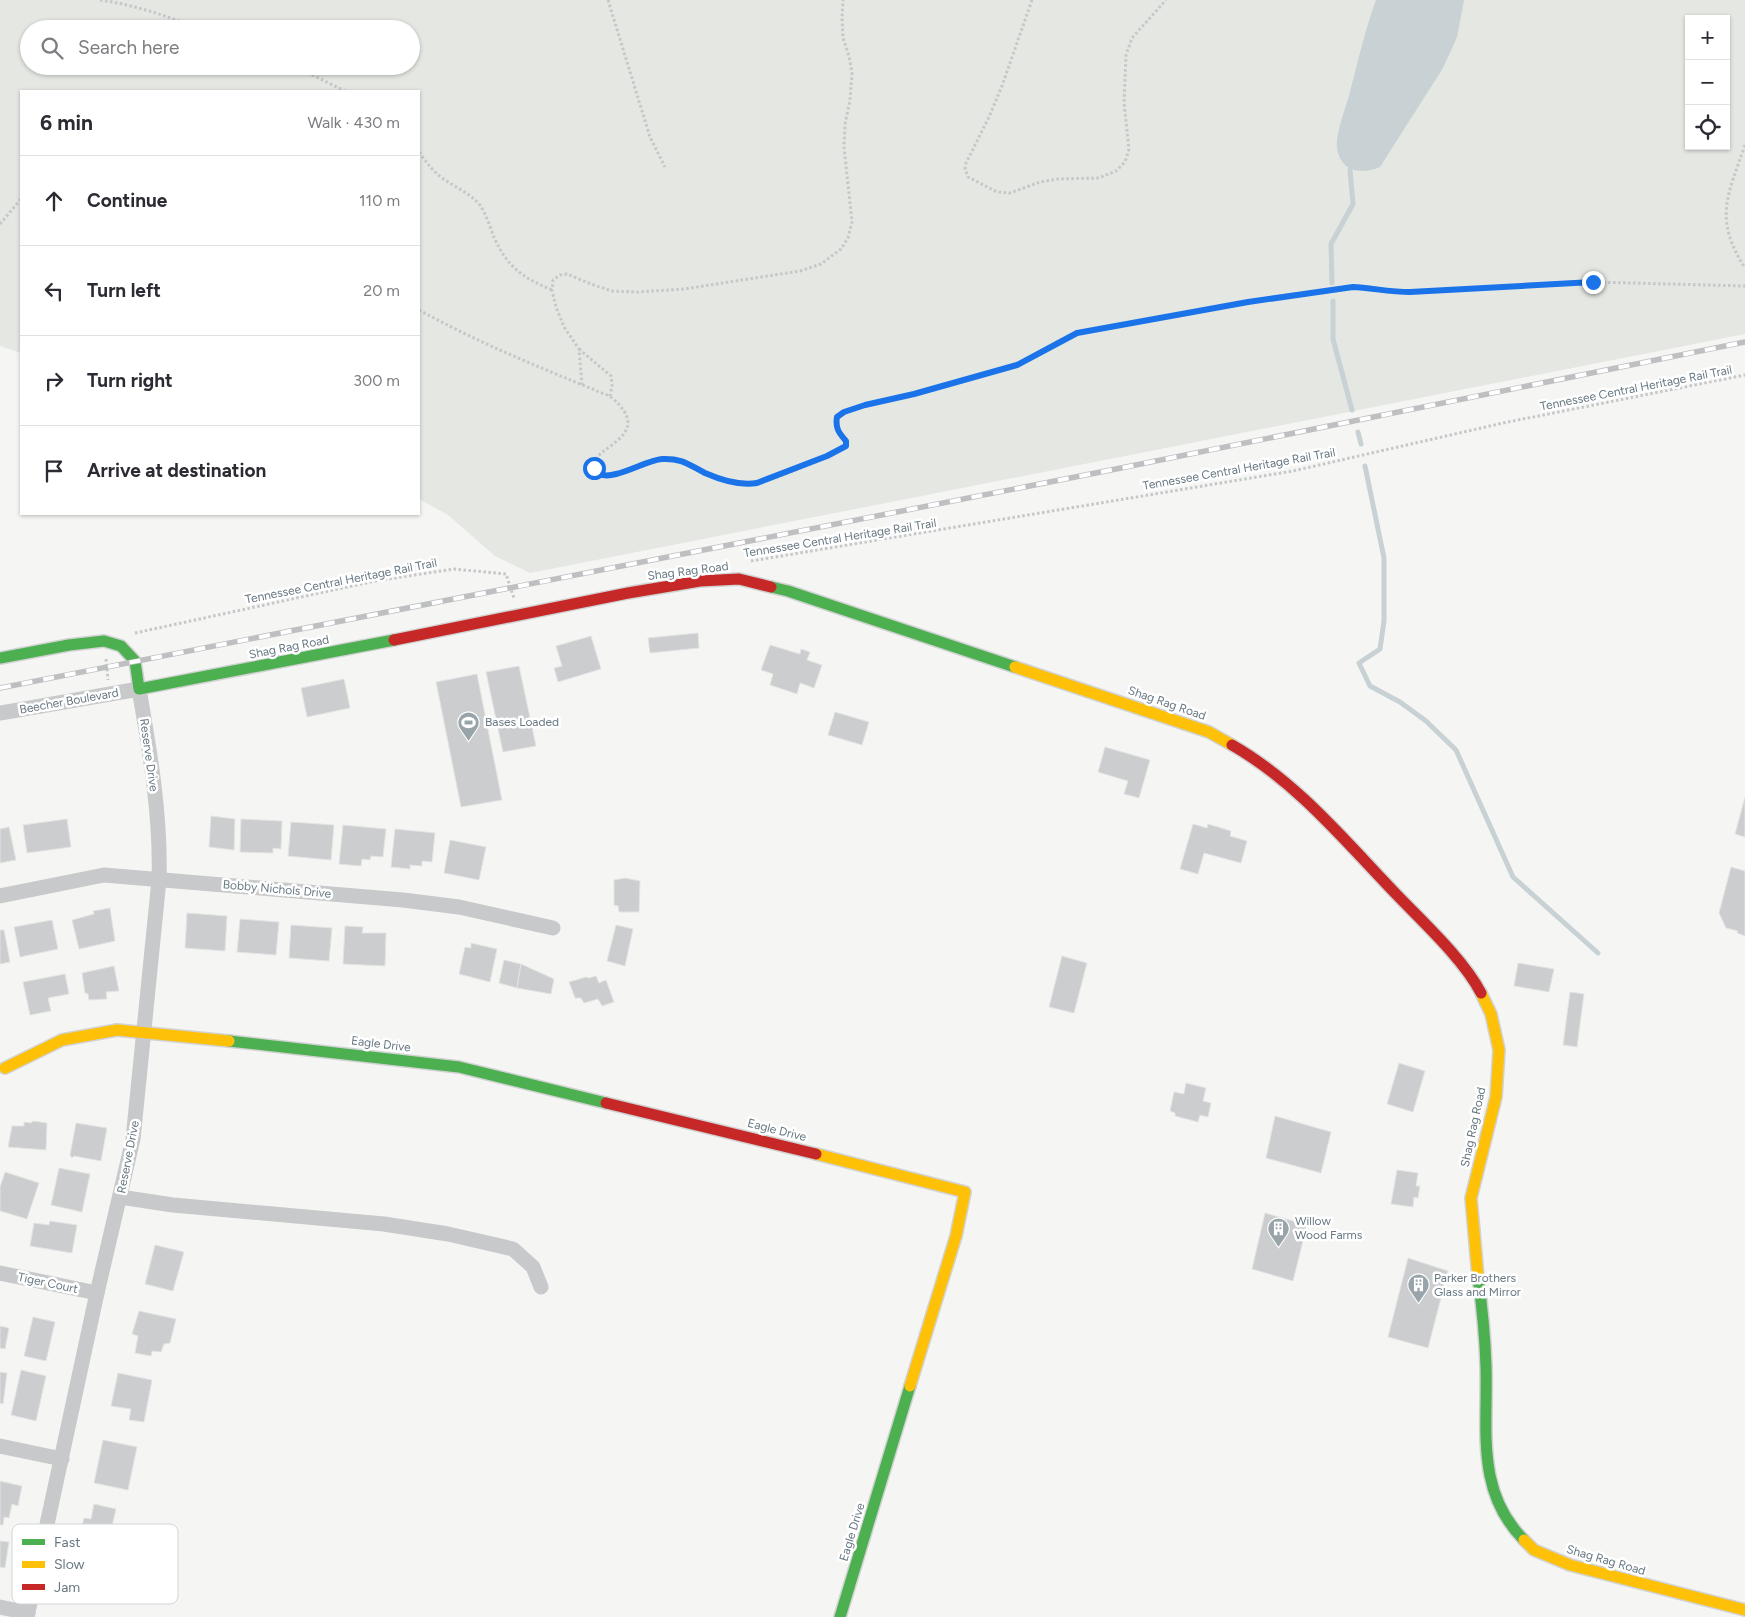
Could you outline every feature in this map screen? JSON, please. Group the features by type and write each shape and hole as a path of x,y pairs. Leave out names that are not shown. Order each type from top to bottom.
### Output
{"street":[{"name":"Shag Rag Road","path":"139,689 628,593 700,581 739,579 788,591 1209,732 1278,775 1316,811 1443,943 1476,984 1491,1014 1499,1050 1496,1097 1471,1198 1486,1365 1488,1466 1496,1500 1511,1527 1534,1550 1570,1565 1745,1610"},
{"path":"0,658 69,645 104,641 120,646 135,661 139,689"},
{"name":"Beecher Boulevard","path":"0,713 139,689"},
{"name":"Reserve Drive","path":"47,1524 97,1293 134,1138 159,880 160,845 149,750 139,689"},
{"name":"Bobby Nichols Drive","path":"0,896 104,875 403,900 460,907 553,928"},
{"path":"5,1068 62,1040 117,1030 145,1033"},
{"name":"Eagle Drive","path":"145,1033 319,1050 459,1068 886,1170 965,1192 956,1236 840,1617"},
{"path":"120,1197 173,1204 384,1224 448,1234 513,1249 533,1267 541,1287"},
{"name":"Tiger Court","path":"0,1273 97,1293"},
{"path":"0,1446 62,1459"},
{"path":"0,1607 27,1615"}],"path":[{"path":"100,0 125,4 175,20"},
{"path":"608,0 650,136 665,167"},
{"path":"610,396 611,376 579,349 564,327 558,314 552,290 553,280 560,274 567,274 612,291 637,292 684,289 800,272 822,264 841,250 848,238 852,222 844,147 852,73 843,38 843,0"},
{"path":"1032,0 1002,86 966,163 965,170 968,176 997,192 1010,193 1040,182 1058,179 1099,178 1116,171 1125,162 1129,149 1124,103 1126,55 1132,38 1166,0"},
{"path":"313,75 344,90"},
{"path":"1745,145 1729,194 1725,220 1729,237 1745,268"},
{"path":"420,153 432,169 480,205 505,259 513,268 521,275 552,290"},
{"path":"0,224 20,200"},
{"path":"420,310 497,349 610,396 626,415 627,423 626,430 619,440 595,458 594,468 599,474 616,474 648,461 677,459 689,463 710,475 745,485 786,473 846,446 846,441 839,433 836,425 837,417 844,412 1017,365 1077,333 1248,302 1353,287 1368,287 1392,292 1593,282 1745,286"},
{"path":"579,349 582,385"},
{"name":"Tennessee Central Heritage Rail Trail","path":"751,562 1293,471 1503,423 1745,376"},
{"name":"Tennessee Central Heritage Rail Trail","path":"130,635 375,581 454,569 506,574 514,600 523,599"},
{"path":"100,682 108,680 104,641"}],"shaded area":[{"path":"0,0 1745,0 1745,334 530,573 495,556 448,515 420,500 420,90 20,90 20,353 0,346"},
{"path":"1376,0 1464,0 1457,37 1443,68 1380,167 1359,171 1352,169 1342,162 1337,141 1365,34"}],"building":[{"path":"698,633 699,648 650,653 648,638"},
{"path":"591,636 601,669 558,682 554,668 562,666 556,646"},
{"path":"770,645 800,654 801,649 810,652 807,660 822,665 814,688 800,683 797,694 770,685 773,674 761,670"},
{"name":"Bases Loaded","path":"519,666 536,746 503,752 486,672"},
{"name":"Bases Loaded","path":"477,674 502,800 461,807 436,682"},
{"path":"344,679 350,708 307,717 301,688"},
{"path":"835,712 869,722 862,745 828,735"},
{"path":"1105,747 1150,760 1139,798 1124,794 1128,781 1098,772"},
{"path":"1745,797 1745,837 1735,834"},
{"path":"211,816 235,819 234,850 209,847"},
{"path":"67,819 71,847 27,853 23,825"},
{"path":"241,819 282,821 281,849 273,848 273,853 240,852"},
{"path":"291,822 334,825 331,860 288,856"},
{"path":"1193,824 1207,828 1208,824 1231,831 1230,836 1247,841 1241,863 1204,853 1198,874 1180,869"},
{"path":"343,825 386,829 383,857 371,856 370,860 362,859 361,866 339,864"},
{"path":"9,827 16,860 0,863 0,829"},
{"path":"395,829 435,833 432,862 422,861 422,866 410,865 410,869 391,867"},
{"path":"450,840 486,847 479,880 444,873"},
{"path":"1731,867 1745,871 1745,936 1737,933 1738,931 1726,928 1719,913"},
{"path":"625,878 640,881 639,912 619,912 618,906 614,905 614,880"},
{"path":"110,908 115,941 79,949 72,920 94,914 93,911"},
{"path":"187,913 227,916 225,951 185,948"},
{"path":"240,919 279,922 276,955 237,952"},
{"path":"52,920 58,949 20,957 14,927"},
{"path":"291,925 332,928 329,961 289,958"},
{"path":"616,925 633,929 625,966 607,961"},
{"path":"345,926 363,927 362,933 386,933 385,966 343,964"},
{"path":"0,930 4,930 10,962 0,964"},
{"path":"471,943 497,949 490,982 459,974 465,947 471,948"},
{"path":"1062,956 1087,963 1074,1013 1049,1007"},
{"path":"504,960 521,964 517,988 499,983"},
{"path":"1518,963 1554,969 1549,992 1514,986"},
{"path":"521,964 554,979 551,994 517,988"},
{"path":"114,966 119,991 106,992 107,999 89,1000 88,994 85,993 82,973"},
{"path":"65,974 69,994 48,998 51,1011 30,1015 23,982"},
{"path":"596,976 599,983 606,980 614,1002 602,1006 598,999 584,1003 581,998 575,998 569,982"},
{"path":"1570,992 1584,994 1577,1047 1563,1045"},
{"path":"1399,1063 1425,1071 1413,1112 1387,1104"},
{"path":"1186,1083 1206,1088 1203,1101 1211,1103 1208,1117 1200,1115 1198,1122 1175,1116 1175,1113 1170,1111 1174,1092 1184,1094"},
{"path":"1275,1116 1331,1132 1321,1173 1266,1158"},
{"path":"33,1121 47,1123 46,1150 8,1147 12,1126 24,1126 24,1122 31,1123"},
{"path":"76,1123 107,1128 101,1161 74,1156 72,1158 70,1155"},
{"path":"59,1168 90,1174 82,1212 51,1205"},
{"path":"1397,1170 1418,1173 1416,1186 1420,1186 1418,1198 1414,1197 1413,1207 1391,1204"},
{"path":"5,1172 39,1183 27,1219 0,1211 0,1187"},
{"name":"Willow Wood Farms","path":"1265,1213 1307,1225 1293,1281 1252,1269"},
{"path":"50,1221 77,1225 72,1253 30,1246 34,1223 49,1225"},
{"path":"155,1245 184,1252 173,1291 145,1284"},
{"name":"Parker Brothers Glass and Mirror","path":"1408,1258 1448,1271 1428,1348 1388,1337"},
{"path":"139,1311 176,1319 170,1343 164,1344 161,1352 152,1351 151,1356 135,1353 138,1336 132,1334"},
{"path":"33,1317 55,1322 46,1361 24,1356"},
{"path":"0,1326 9,1328 5,1349 0,1348"},
{"path":"21,1370 46,1376 36,1421 11,1415"},
{"path":"0,1372 7,1373 3,1404 0,1403"},
{"path":"118,1373 152,1380 144,1422 129,1420 131,1409 111,1406"},
{"path":"103,1440 137,1447 128,1490 94,1483"},
{"path":"0,1481 22,1486 18,1506 12,1504 9,1518 4,1517 3,1525 0,1525"},
{"path":"94,1504 116,1509 113,1524 82,1524 84,1518 91,1519"},
{"path":"0,1541 9,1542 5,1568 0,1567"}],"waterway":[{"path":"1332,283 1331,244 1353,204 1350,170"},
{"path":"1333,301 1333,339 1352,410"},
{"path":"1358,432 1361,444"},
{"path":"1365,466 1384,558 1384,621 1380,649 1359,663 1370,686 1400,702 1426,721 1456,750 1513,877 1598,953"}],"railway":[{"path":"0,688 1116,469 1745,342"}],"traffic: fast":[{"path":"771,587 1015,667"},
{"path":"0,658 69,645 104,641 121,646 135,661 139,689 394,640"},
{"path":"229,1041 459,1067 606,1103"},
{"path":"1478,1277 1485,1344 1487,1458 1491,1480 1498,1501 1508,1521 1524,1540"},
{"path":"840,1617 910,1386"}],"traffic: slow":[{"path":"1015,667 1209,732 1232,745"},
{"path":"1478,1277 1471,1198 1496,1097 1499,1050 1491,1014 1481,993"},
{"path":"5,1068 62,1040 117,1030 229,1041"},
{"path":"816,1154 965,1192 956,1236 910,1386"},
{"path":"1524,1540 1534,1550 1570,1565 1745,1610"}],"traffic: jam":[{"path":"394,640 628,593 700,581 739,579 771,587"},
{"path":"1232,745 1278,777 1320,814 1443,942 1474,980 1481,993"},
{"path":"606,1103 816,1154"}],"place":[{"name":"Bases Loaded","path":"469,741"},
{"name":"Willow Wood Farms","path":"1279,1247"},
{"name":"Parker Brothers Glass and Mirror","path":"1418,1304"}],"route":[{"path":"594,468 599,474 607,475 616,474 648,461 677,459 689,463 704,473 717,478 745,485 757,483 842,450 846,446 846,441 839,433 836,425 837,417 844,412 1017,365 1077,333 1248,302 1353,287 1368,287 1392,292 1410,292 1593,282"}]}
